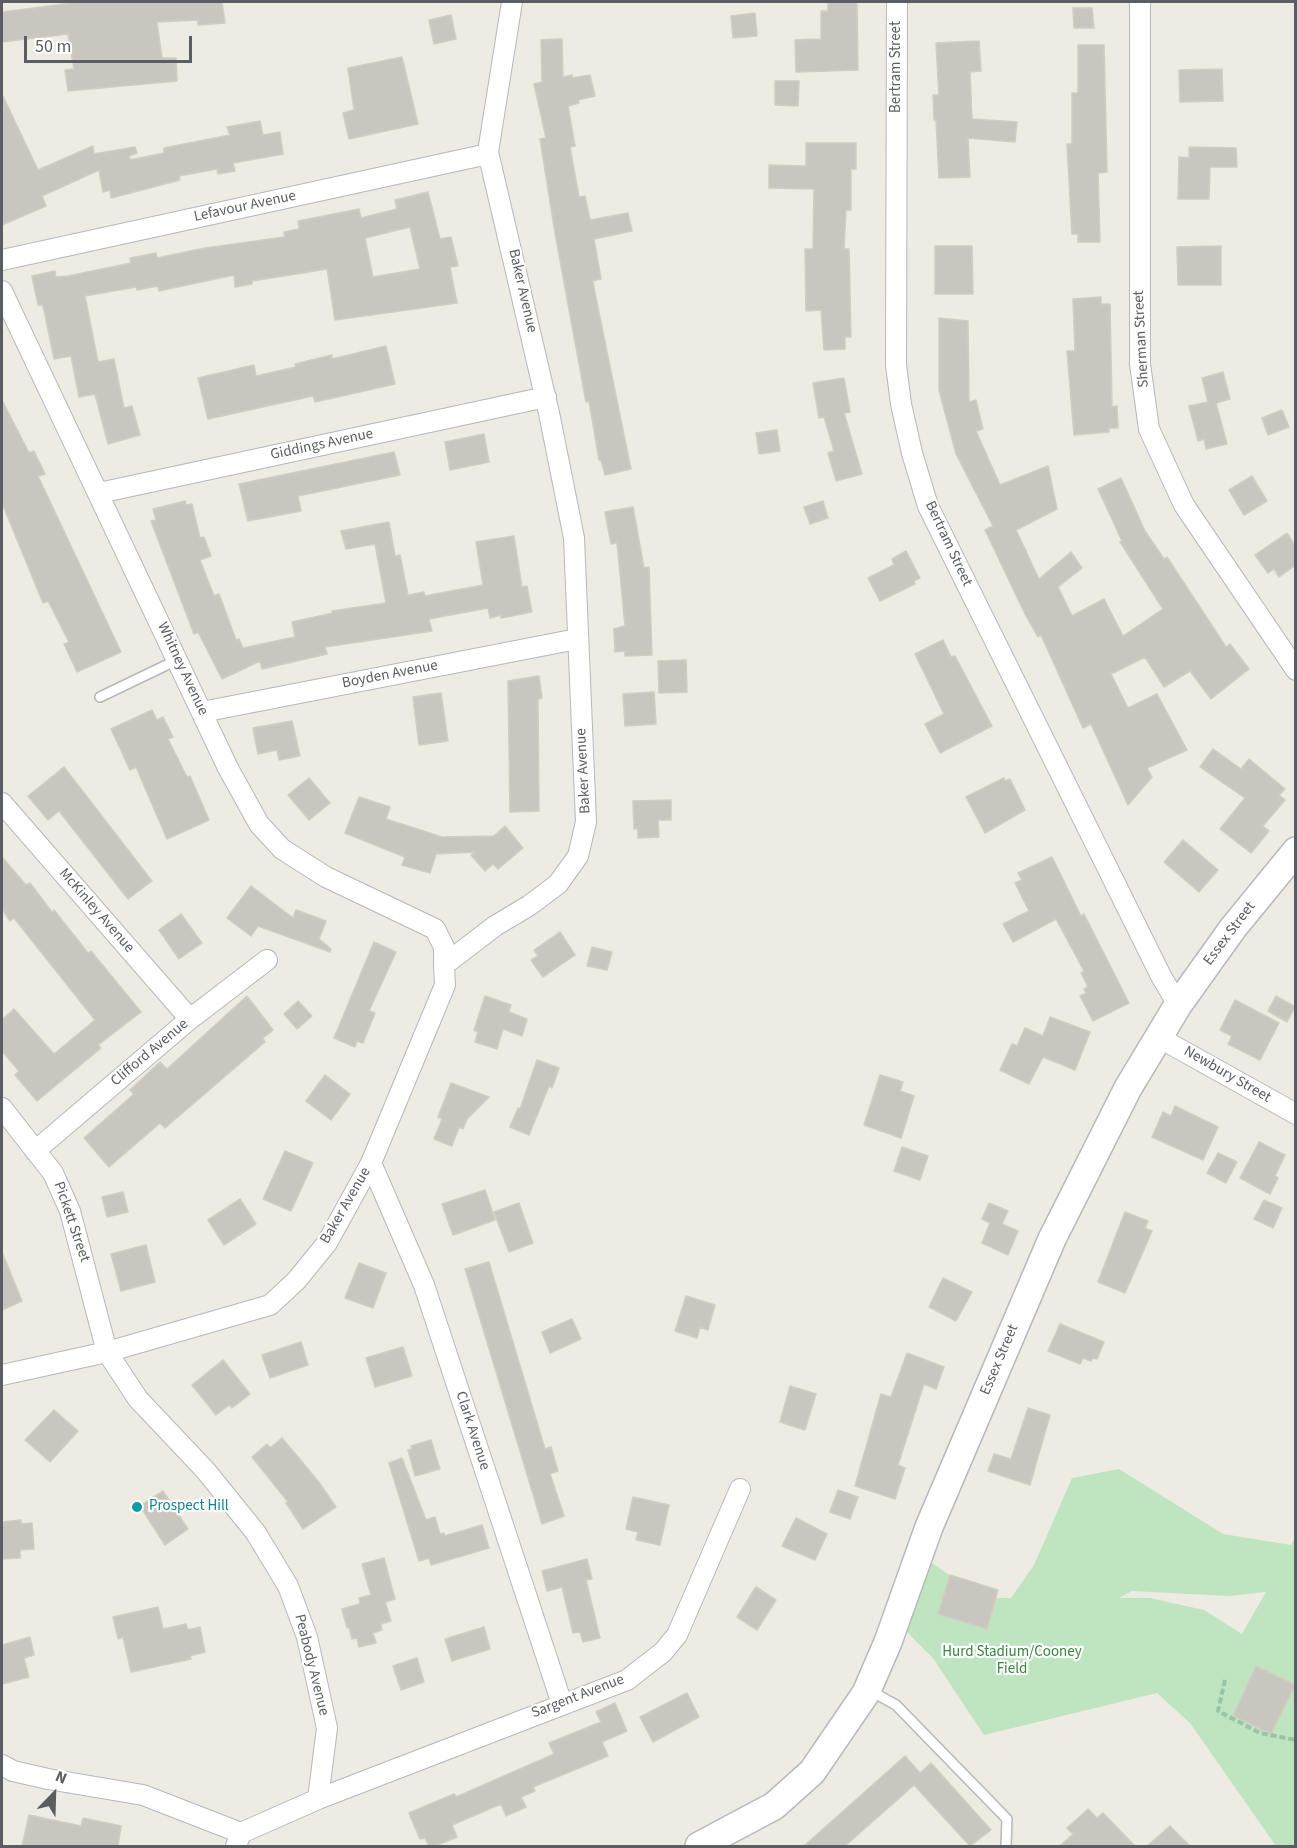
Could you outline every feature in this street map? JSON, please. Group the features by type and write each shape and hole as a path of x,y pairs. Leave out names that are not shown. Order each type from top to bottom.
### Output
{"main road":[{"name":"Essex Street","path":"702,1846 774,1806 812,1772 837,1740 867,1689 888,1642 929,1527 1052,1239 1128,1088 1178,1005 1233,928 1296,851"}],"street":[{"name":"Baker Avenue","path":"2,1375 108,1352 270,1305 296,1281 327,1243 371,1163 445,985 444,965 495,926 530,905 558,884 578,856 586,822 574,538 546,397 488,154 512,2"},
{"name":"Bertram Street","path":"897,2 896,365 901,404 912,453 933,517 1161,976 1178,1005"},
{"name":"Sherman Street","path":"1140,2 1140,364 1149,429 1184,506 1296,670"},
{"name":"Lefavour Avenue","path":"2,260 488,154"},
{"name":"Whitney Avenue","path":"2,291 202,712 259,824 282,849 326,877 435,929 444,946 444,965"},
{"name":"Giddings Avenue","path":"99,493 546,397"},
{"name":"Boyden Avenue","path":"202,712 578,639"},
{"name":"McKinley Avenue","path":"2,803 190,1019"},
{"name":"Clifford Avenue","path":"35,1151 190,1019 267,960"},
{"name":"Newbury Street","path":"1158,1037 1296,1114"},
{"name":"Pickett Street","path":"2,1108 53,1173 70,1211 108,1352"},
{"name":"Clark Avenue","path":"371,1163 424,1285 562,1704"},
{"name":"Peabody Avenue","path":"108,1352 138,1399 206,1471 256,1533 288,1586 307,1637 327,1728 318,1799"},
{"name":"Sargent Avenue","path":"318,1799 627,1680 663,1652 677,1635 740,1489"},
{"path":"2,1765 14,1771 48,1779 143,1795 238,1840 318,1799"}],"lane":[{"path":"100,698 177,660"},
{"path":"867,1689 896,1705 1007,1819 1006,1846"}],"path":[{"path":"1225,1680 1218,1711 1260,1733 1296,1740"}],"green space":[{"name":"Hurd Stadium/Cooney Field","path":"1119,1469 1223,1534 1291,1545 1295,1537 1295,1846 1276,1846 1190,1723 1157,1693 984,1735 933,1658 894,1619 925,1558 982,1598 1011,1598 1034,1565 1072,1478","holes":["1132,1591 1229,1596 1266,1592 1242,1634 1204,1610 1150,1598 1119,1598"]}],"building":[{"path":"80,2 222,2 225,23 198,25 198,20 157,22 162,58 176,58 177,81 68,91 65,70 74,69 68,34 2,42 2,12"},
{"path":"828,2 855,2 857,5 858,70 796,72 795,40 821,39 821,11 828,11"},
{"path":"1073,8 1092,8 1094,28 1074,28"},
{"path":"755,13 757,36 733,38 731,16"},
{"path":"451,15 456,39 434,44 429,20"},
{"path":"562,39 563,77 590,75 595,96 578,100 579,103 568,106 575,146 570,147 579,197 585,196 590,220 628,213 632,231 594,239 601,279 593,281 631,469 605,475 601,460 599,460 589,401 586,402 555,233 540,139 546,138 534,84 542,82 541,40"},
{"path":"979,41 981,71 970,72 972,119 1017,122 1015,142 968,138 970,177 939,178 933,95 939,95 936,43"},
{"path":"1078,45 1104,45 1107,172 1098,173 1100,242 1078,242 1078,234 1072,234 1067,144 1072,144 1072,93 1078,93"},
{"path":"402,57 418,124 349,139 343,113 354,110 348,68"},
{"path":"1222,69 1223,101 1180,102 1179,70"},
{"path":"775,81 799,81 798,106 775,105"},
{"path":"2,94 38,170 93,146 94,154 135,147 137,153 129,156 130,160 164,153 164,148 230,135 227,127 260,121 263,135 280,132 283,154 233,163 235,171 218,174 217,169 179,176 180,180 111,198 110,190 103,192 99,170 42,196 46,206 2,225"},
{"path":"806,143 856,143 856,169 851,169 851,210 846,210 844,249 849,249 851,337 845,337 845,349 824,350 821,310 806,311 805,249 813,249 814,189 769,188 769,165 806,166"},
{"path":"1189,147 1236,148 1237,167 1210,167 1209,199 1178,199 1179,157 1189,158"},
{"path":"428,192 440,239 451,237 458,266 450,267 457,303 335,320 327,269 252,281 252,284 235,287 234,275 159,291 158,286 137,290 136,287 85,296 98,362 114,359 124,408 132,406 140,435 108,444 95,394 79,397 71,356 54,359 44,310 42,305 38,305 32,276 55,271 56,277 68,276 131,263 130,258 156,253 157,258 205,248 285,237 284,232 299,229 298,221 359,209 361,218 397,209 395,200","holes":["410,227 420,269 373,277 365,238"]},
{"path":"935,246 972,246 973,294 935,294"},
{"path":"1221,246 1221,285 1178,285 1177,247"},
{"path":"1101,297 1101,304 1110,304 1112,407 1117,406 1118,428 1109,428 1109,432 1074,435 1067,351 1075,351 1073,299"},
{"path":"939,318 968,321 969,402 976,400 983,429 976,431 1000,485 1048,466 1057,509 1016,530 1039,579 1071,552 1082,568 1058,587 1072,616 1104,599 1123,636 1163,609 1120,542 1122,541 1098,489 1121,478 1145,531 1164,559 1167,557 1226,647 1230,644 1249,669 1211,699 1190,671 1164,687 1145,657 1111,674 1128,708 1157,694 1187,750 1147,768 1152,777 1128,805 1091,724 1083,728 1041,635 1038,637 1025,614 985,530 993,526 956,454 939,390"},
{"path":"386,346 395,384 315,402 313,396 208,419 198,378 254,365 256,376 296,367 295,364 332,355 332,359"},
{"path":"1223,372 1230,399 1216,403 1227,444 1206,449 1204,439 1198,441 1189,406 1208,402 1202,378"},
{"path":"844,378 850,412 844,413 862,474 836,481 828,453 834,451 824,417 819,418 813,383"},
{"path":"2,400 29,453 34,451 45,474 38,476 121,652 77,672 64,644 69,642 48,601 43,603 2,503"},
{"path":"1282,410 1289,427 1268,435 1262,418"},
{"path":"777,430 780,451 759,454 756,433"},
{"path":"484,434 489,462 450,470 445,442"},
{"path":"394,452 400,475 298,496 301,511 248,521 239,484"},
{"path":"1252,476 1267,501 1244,515 1229,490"},
{"path":"185,501 186,505 192,504 200,538 204,537 211,556 200,560 214,596 219,594 236,640 239,639 243,648 295,637 292,622 333,613 332,611 386,603 375,544 346,549 341,531 389,522 395,556 400,555 408,595 424,592 425,596 483,585 476,542 514,536 522,587 527,586 532,612 490,618 488,608 429,619 432,631 325,647 327,654 262,669 260,661 222,679 198,632 194,634 151,521 156,520 153,509"},
{"path":"823,501 828,518 810,524 804,507"},
{"path":"633,507 644,568 649,567 652,655 625,656 625,651 615,652 614,629 625,626 617,543 611,544 605,512"},
{"path":"1287,533 1296,547 1296,565 1279,577 1274,569 1268,573 1255,555"},
{"path":"906,551 920,578 914,581 915,584 880,601 868,578 894,565 892,559"},
{"path":"943,640 951,657 955,656 992,726 940,753 925,724 944,714 915,654"},
{"path":"686,660 687,692 659,693 658,661"},
{"path":"539,676 542,698 538,699 539,811 510,812 508,681"},
{"path":"654,692 656,724 625,726 623,694"},
{"path":"441,693 448,741 419,745 413,697"},
{"path":"152,710 157,720 163,717 173,737 168,739 187,777 190,776 209,820 167,839 136,767 130,770 111,729"},
{"path":"292,721 300,756 279,760 277,750 258,754 253,728"},
{"path":"1213,749 1241,769 1249,759 1285,789 1279,795 1285,800 1263,826 1269,831 1251,853 1220,829 1245,798 1200,767"},
{"path":"64,767 152,881 128,899 59,811 48,820 28,796"},
{"path":"309,778 330,803 309,820 288,795"},
{"path":"1004,778 1005,781 1010,779 1025,810 985,833 966,797"},
{"path":"359,797 390,807 386,819 442,837 494,836 505,826 523,848 498,869 493,864 485,871 471,855 475,852 436,854 430,873 402,865 405,857 345,833"},
{"path":"671,800 671,820 658,820 659,837 638,838 638,829 634,829 633,801"},
{"path":"1183,840 1218,870 1199,892 1164,862"},
{"path":"2,857 26,885 30,883 88,953 91,951 141,1012 98,1045 101,1048 37,1101 15,1075 19,1071 2,1051 2,1020 14,1009 54,1054 95,1020 14,918 10,921 2,909"},
{"path":"1052,857 1081,916 1084,914 1129,1003 1093,1021 1080,996 1086,993 1084,989 1088,987 1081,973 1084,971 1056,919 1013,942 1003,924 1029,911 1015,883 1022,880 1018,873"},
{"path":"251,886 293,918 296,910 326,921 319,939 331,949 330,952 258,926 251,936 227,918"},
{"path":"181,914 202,943 179,959 159,930"},
{"path":"560,932 575,955 543,977 531,960 538,956 534,950"},
{"path":"374,942 396,952 369,1011 375,1013 363,1043 357,1041 355,1047 334,1038"},
{"path":"592,947 612,952 607,970 587,966"},
{"path":"247,996 273,1030 263,1038 265,1042 165,1128 160,1123 109,1167 84,1138 134,1094 130,1090 160,1062 167,1069"},
{"path":"485,996 511,1005 509,1012 527,1019 522,1036 503,1029 497,1049 475,1042 478,1032 474,1030"},
{"path":"1276,996 1295,1007 1287,1022 1268,1011"},
{"path":"1235,1000 1279,1023 1260,1060 1228,1044 1232,1036 1220,1030"},
{"path":"298,1001 312,1016 297,1029 284,1014"},
{"path":"1050,1017 1090,1032 1075,1070 1043,1057 1029,1084 1000,1070 1012,1044 1017,1046 1025,1028 1043,1036"},
{"path":"537,1060 559,1068 529,1135 510,1127 518,1108 520,1109"},
{"path":"325,1075 350,1094 331,1120 306,1101"},
{"path":"880,1075 903,1082 900,1091 914,1096 901,1138 864,1125"},
{"path":"451,1083 489,1097 467,1119 463,1129 459,1127 452,1146 434,1139 442,1119 438,1117"},
{"path":"1175,1106 1218,1127 1203,1160 1152,1137 1163,1112 1171,1116"},
{"path":"1259,1142 1285,1155 1270,1194 1240,1178"},
{"path":"902,1147 928,1156 920,1180 894,1171"},
{"path":"285,1151 313,1163 291,1211 263,1199"},
{"path":"1218,1153 1237,1162 1226,1183 1207,1173"},
{"path":"485,1190 495,1220 453,1235 442,1204"},
{"path":"123,1192 128,1212 107,1217 102,1197"},
{"path":"240,1199 256,1224 224,1245 208,1220"},
{"path":"1264,1200 1282,1208 1273,1228 1254,1219"},
{"path":"519,1203 533,1243 509,1252 494,1212"},
{"path":"989,1203 1008,1211 1002,1224 1018,1231 1008,1255 982,1243 990,1223 982,1219"},
{"path":"1125,1212 1148,1221 1145,1228 1152,1231 1125,1293 1098,1282"},
{"path":"146,1245 155,1282 121,1291 111,1254"},
{"path":"2,1252 22,1301 2,1310"},
{"path":"489,1262 545,1449 551,1447 558,1471 550,1474 564,1516 542,1524 465,1269"},
{"path":"359,1263 386,1273 373,1308 345,1298"},
{"path":"943,1278 972,1292 956,1321 929,1307"},
{"path":"686,1296 715,1305 708,1330 700,1327 697,1338 675,1331"},
{"path":"572,1319 581,1339 550,1353 542,1332"},
{"path":"1060,1324 1104,1342 1097,1359 1093,1358 1091,1361 1083,1358 1080,1364 1048,1351"},
{"path":"301,1342 308,1365 270,1378 262,1355"},
{"path":"403,1347 412,1376 375,1387 366,1358"},
{"path":"907,1353 944,1367 936,1389 924,1384 898,1465 905,1468 895,1499 855,1486 881,1394 891,1397"},
{"path":"223,1360 250,1394 232,1408 229,1405 216,1415 192,1385"},
{"path":"790,1386 816,1394 805,1430 780,1422"},
{"path":"1028,1408 1050,1415 1030,1485 988,1471 994,1454 1011,1459"},
{"path":"54,1410 78,1431 50,1462 25,1440"},
{"path":"282,1438 318,1481 336,1507 303,1529 286,1503 288,1502 252,1457 267,1444 270,1448"},
{"path":"431,1440 440,1469 415,1476 408,1450 412,1449 411,1446"},
{"path":"402,1458 426,1520 435,1517 440,1534 444,1533 445,1536 482,1525 489,1548 431,1565 429,1558 419,1561 389,1463"},
{"path":"838,1490 858,1497 850,1519 830,1512"},
{"path":"163,1491 188,1529 165,1545 140,1506"},
{"path":"633,1497 669,1505 660,1545 636,1540 638,1532 626,1529"},
{"path":"796,1518 827,1534 815,1560 782,1546"},
{"path":"21,1520 21,1524 32,1523 34,1549 20,1550 20,1558 2,1559 2,1522"},
{"path":"384,1558 395,1599 385,1602 391,1621 381,1624 382,1630 373,1633 376,1643 359,1647 357,1638 352,1639 349,1627 347,1628 342,1609 360,1604 359,1598 371,1595 362,1564"},
{"path":"587,1559 592,1579 586,1580 600,1638 583,1642 580,1632 573,1633 562,1587 547,1591 542,1571"},
{"path":"950,1575 998,1590 987,1629 938,1614"},
{"path":"756,1587 776,1600 757,1630 737,1617"},
{"path":"158,1607 163,1629 186,1624 188,1630 200,1627 205,1652 190,1656 191,1659 131,1672 123,1637 118,1639 113,1617"},
{"path":"484,1627 490,1649 452,1661 445,1639"},
{"path":"30,1637 34,1655 24,1658 29,1677 2,1684 2,1645"},
{"path":"417,1658 424,1682 401,1690 393,1666"},
{"path":"1256,1666 1295,1685 1271,1734 1233,1716"},
{"path":"687,1693 699,1717 653,1742 640,1717"},
{"path":"615,1703 627,1731 602,1742 608,1756 533,1787 535,1791 521,1797 526,1807 506,1816 501,1804 452,1825 457,1837 435,1846 429,1846 425,1838 420,1839 409,1813 454,1794 456,1797 554,1754 549,1743 601,1722 596,1712"},
{"path":"905,1756 920,1773 931,1763 991,1830 970,1846 914,1785 845,1846 804,1846"},
{"path":"1088,1809 1097,1818 1103,1813 1135,1846 1060,1846 1073,1834 1067,1828"},
{"path":"29,1815 81,1826 83,1818 121,1826 118,1846 22,1846"},
{"path":"1170,1826 1190,1846 1147,1846"}],"place":[{"name":"Prospect Hill","path":"137,1507"}]}
